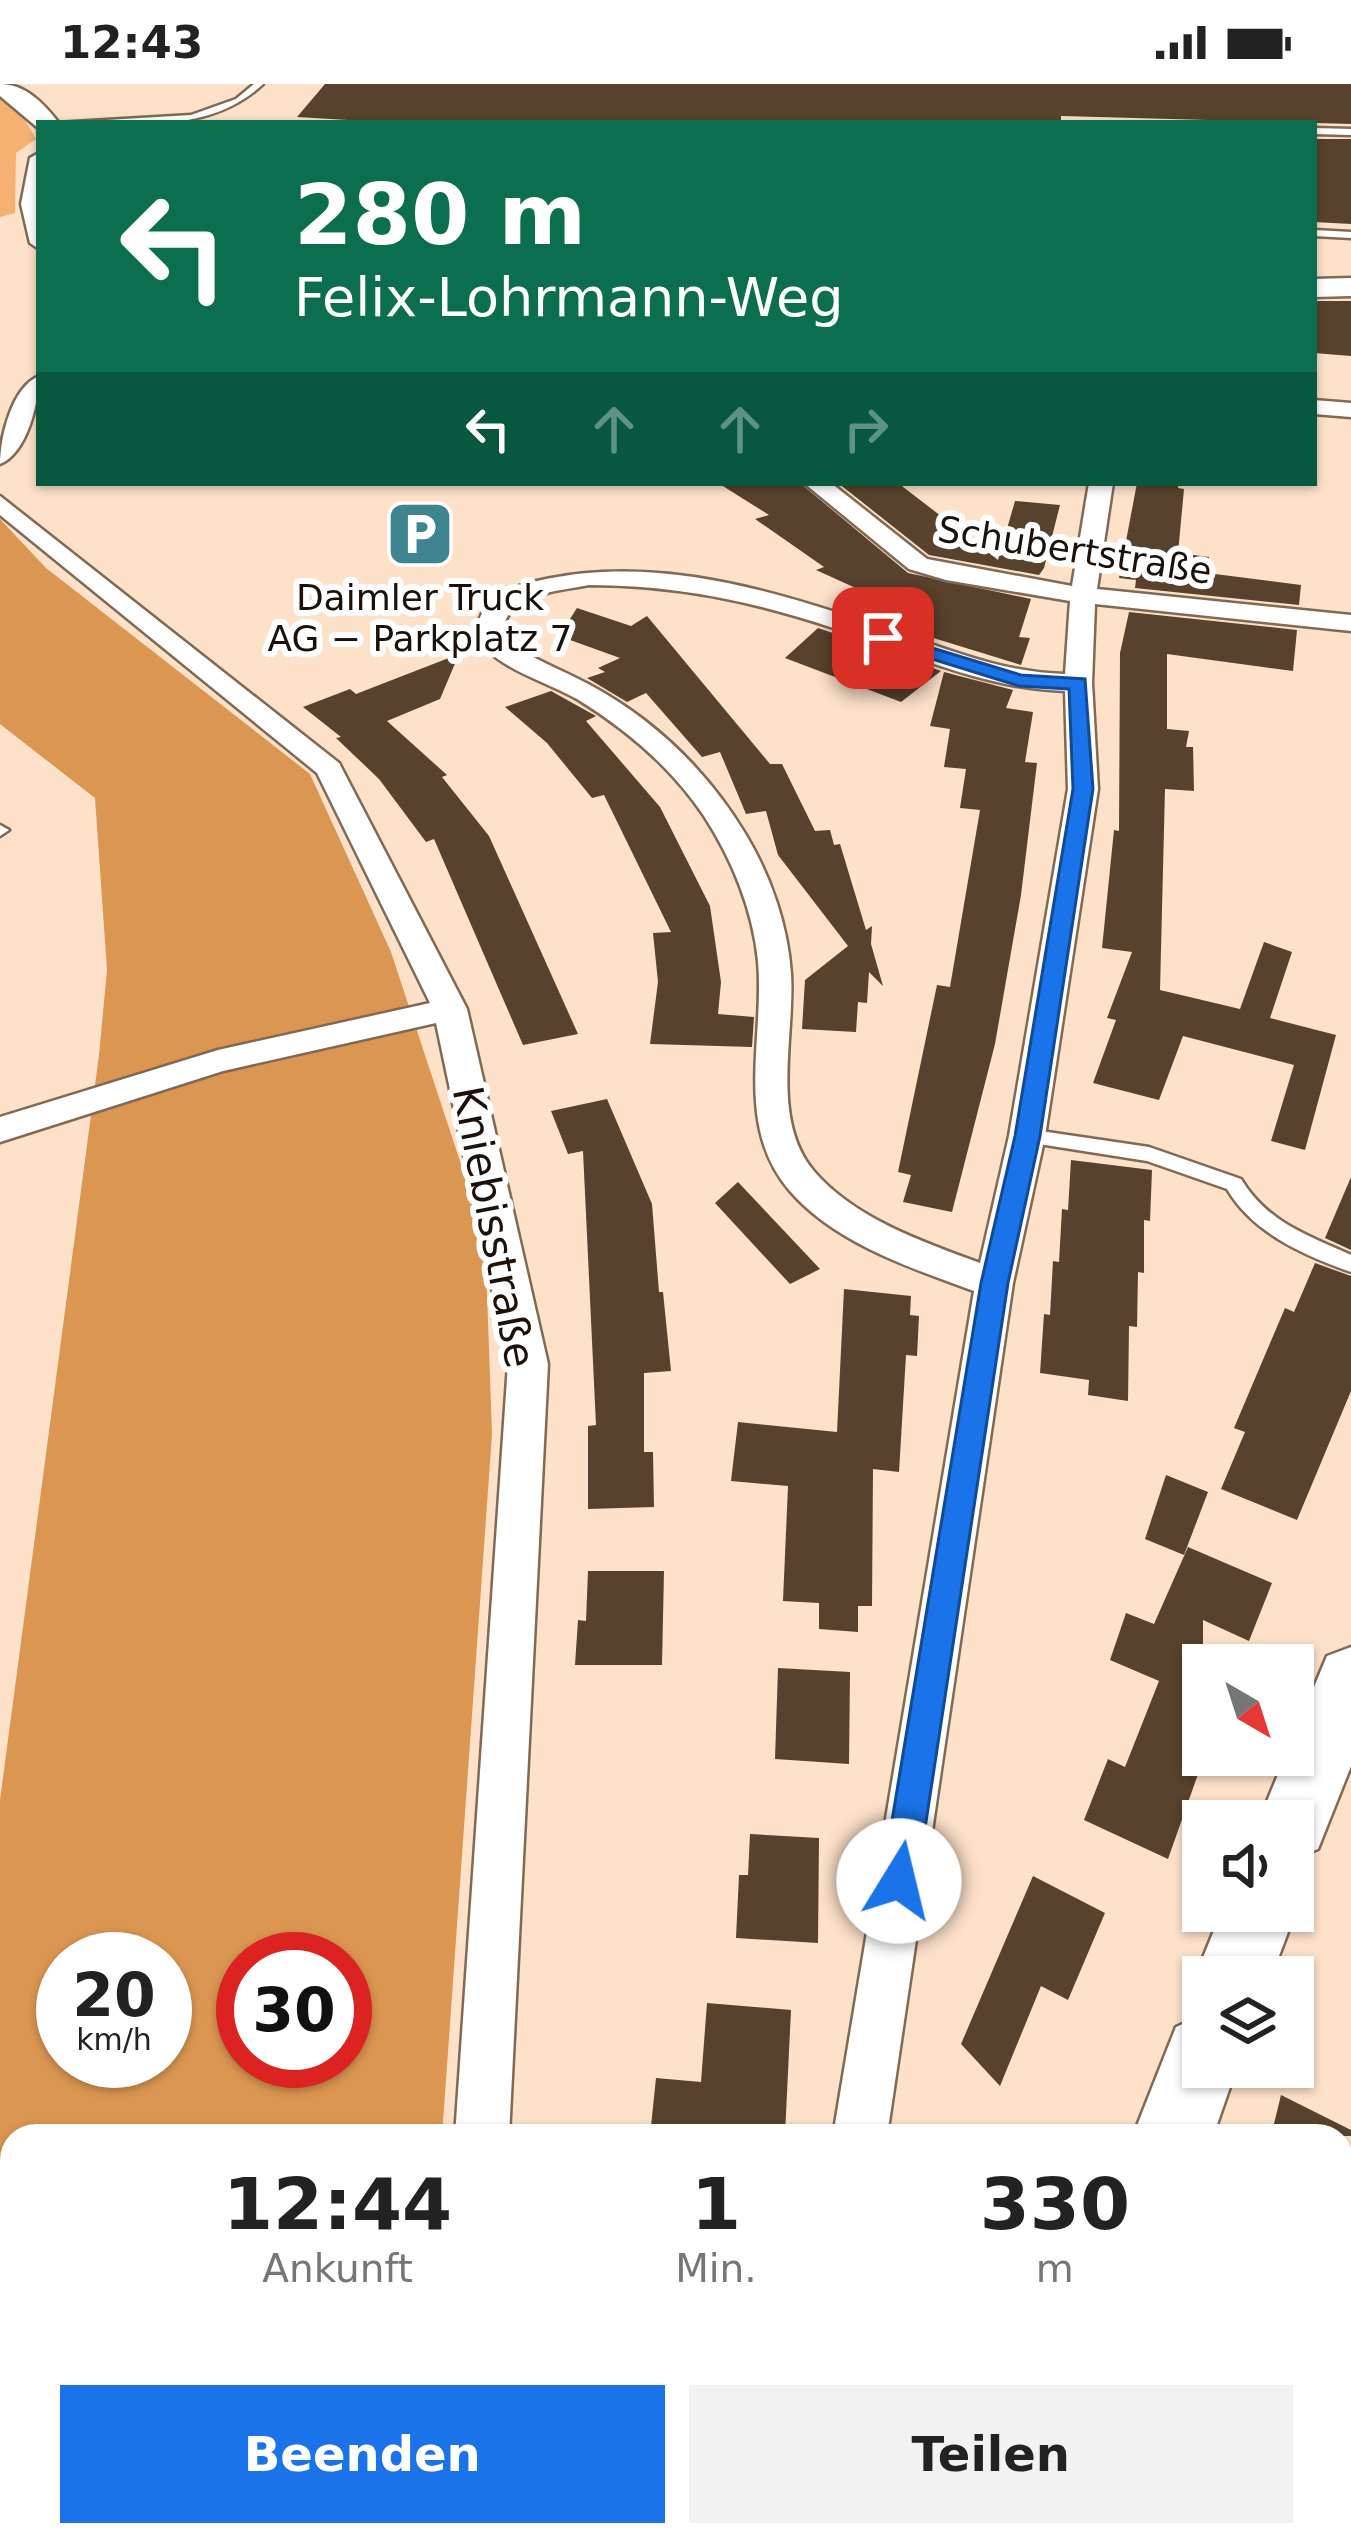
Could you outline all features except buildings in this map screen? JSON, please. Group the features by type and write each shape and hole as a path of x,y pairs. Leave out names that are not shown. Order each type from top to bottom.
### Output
{"street":[{"path":"0,86 25,100 43,120"},
{"path":"36,173 30,204 36,231"},
{"path":"1317,288 1351,287"},
{"path":"0,458 36,388"},
{"path":"1317,407 1351,410"},
{"name":"Schubertstraße","path":"820,486 918,564 946,573 1083,595 1351,623"},
{"path":"862,2124 994,1283 1027,1136 1083,789 1078,683 1083,595 1101,486"},
{"name":"Kniebisstraße","path":"0,503 329,770 450,1009 528,1364 483,2124"},
{"path":"994,1283 881,1236 801,1180 778,1138 771,1045 776,976 765,911 731,836 672,754 560,679 509,658 488,638 488,624 492,611 527,590 588,576 636,575 747,596 1019,680 1078,683"},
{"path":"0,1130 218,1061 450,1009"},
{"path":"1303,1800 1351,1677"},
{"path":"1177,2124 1191,2088"}],"lane":[{"path":"186,120 246,98 260,84"},
{"path":"1317,131 1351,132"},
{"path":"1317,233 1351,235"},
{"path":"1027,1136 1149,1154 1234,1184 1247,1206 1269,1226 1351,1264"}],"shaded area":[{"path":"0,96 16,105 36,139 16,153 15,213 0,217"},
{"path":"0,519 46,568 310,774 391,952 485,1237 492,1434 443,2124 0,2124 0,1800 107,970 95,798 0,724"}],"place":[{"name":"Daimler Truck AG − Parkplatz 7","path":"420,534"}],"route":[{"path":"883,638 1019,680 1078,683 1083,789 1027,1136 994,1283 899,1881"}]}
